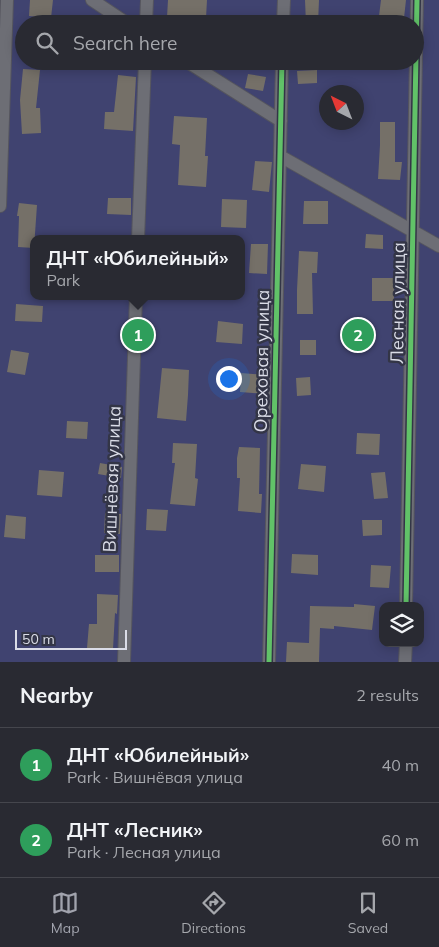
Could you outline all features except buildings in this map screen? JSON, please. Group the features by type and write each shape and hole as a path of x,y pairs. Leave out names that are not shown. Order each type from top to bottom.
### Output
{"street":[{"path":"0,206 7,0"},
{"path":"92,0 114,15"},
{"path":"146,15 147,0"},
{"path":"283,15 284,0"},
{"name":"Лесная улица","path":"417,0 417,15"},
{"path":"138,235 144,70"},
{"path":"200,70 281,121"},
{"name":"Ореховая улица","path":"269,662 282,70"},
{"name":"Лесная улица","path":"406,602 416,70"},
{"path":"280,156 439,246"},
{"name":"Вишнёвая улица","path":"124,662 136,300"},
{"path":"405,662 406,647"}],"shaded area":[{"path":"0,0 439,0 439,662 0,662"}],"cycle path":[{"path":"417,0 417,15"},
{"path":"269,662 282,70"},
{"path":"406,602 416,70"}],"place":[{"name":"ДНТ «Юбилейный»","path":"138,335"},
{"name":"ДНТ «Лесник»","path":"358,335"}]}
